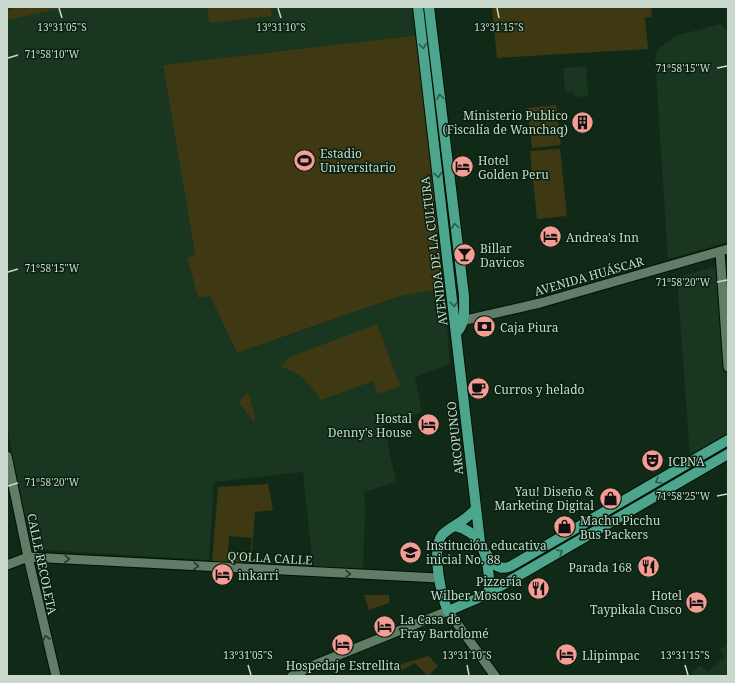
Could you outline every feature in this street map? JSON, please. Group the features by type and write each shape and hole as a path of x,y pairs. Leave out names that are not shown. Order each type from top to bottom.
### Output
{"main road":[{"name":"AVENIDA DE LA CULTURA","path":"418,7 458,325"},
{"name":"AVENIDA DE LA CULTURA","path":"429,7 464,296 458,325"},
{"path":"431,115 442,114"},
{"name":"ARCOPUNCO","path":"458,325 476,508 481,544 489,573 489,592"},
{"path":"455,526 470,531 496,566 504,568 511,566 728,440"},
{"path":"476,508 464,521 447,531 439,542 438,578 443,600 448,611 489,592 728,454"}],"street":[{"name":"AVENIDA HUÁSCAR","path":"458,325 724,250"},
{"path":"724,250 728,367"},
{"name":"CALLE RECOLETA","path":"7,456 28,557 56,676"},
{"path":"7,565 28,557"},
{"name":"Q'OLLA CALLE","path":"28,557 438,578"},
{"path":"292,676 314,665 448,611 495,676"}],"shaded area":[{"path":"7,7 414,7 418,35 164,65 195,254 187,258 198,298 210,296 237,353 397,297 444,288 450,364 415,377 422,412 384,426 396,482 364,492 365,509 363,570 313,568 303,472 214,482 209,560 29,549 7,425"},
{"path":"15,7 67,7 7,20 7,12"},
{"path":"207,7 270,7 272,16 209,23"},
{"path":"492,7 651,7 652,17 645,18 648,49 497,58"},
{"path":"720,24 728,32 728,242 668,259 655,59 658,49 675,36"},
{"name":"Estadio Universitario","path":"418,35 444,288 397,297 237,353 210,296 198,298 187,258 195,254 163,65"},
{"path":"586,66 588,96 575,97 574,91 565,92 563,68"},
{"path":"556,105 561,145 532,148 527,108"},
{"path":"560,149 567,216 537,219 530,151"},
{"path":"728,263 728,435 690,457 677,277"},
{"path":"377,324 400,386 378,394 373,381 321,400 304,379 294,372 280,367 290,357"},
{"path":"246,393 249,394 255,417 254,422 239,403"},
{"path":"268,484 273,510 255,512 251,565 212,563 218,487","holes":["229,536 252,538 250,554 228,553"]},
{"path":"364,595 389,595 389,603 369,610"},
{"path":"728,644 728,676 693,676 691,673 701,665 707,672 725,657 720,650"},
{"path":"429,656 438,666 428,676 415,663 400,671 398,665"}],"place":[{"name":"Ministerio Publico (Fiscalía de Wanchaq)","path":"583,122"},
{"name":"Estadio Universitario","path":"305,160"},
{"name":"Hotel Golden Peru","path":"462,167"},
{"name":"Andrea's Inn","path":"551,237"},
{"name":"Billar Davicos","path":"465,255"},
{"name":"Caja Piura","path":"484,327"},
{"name":"Curros y helado","path":"478,389"},
{"name":"Hostal Denny's House","path":"428,425"},
{"name":"ICPNA","path":"652,461"},
{"name":"Yau! Diseño & Marketing Digital","path":"610,498"},
{"name":"Machu Picchu Bus Packers","path":"564,527"},
{"name":"Institución educativa inicial No. 88","path":"411,552"},
{"name":"Parada 168","path":"648,567"},
{"name":"inkarri","path":"223,575"},
{"name":"Pizzería Wilber Moscoso","path":"538,588"},
{"name":"Hotel Taypikala Cusco","path":"697,602"},
{"name":"La Casa de Fray Bartolomé","path":"385,626"},
{"name":"Hospedaje Estrellita","path":"343,644"},
{"name":"Llipimpac","path":"567,655"}]}
